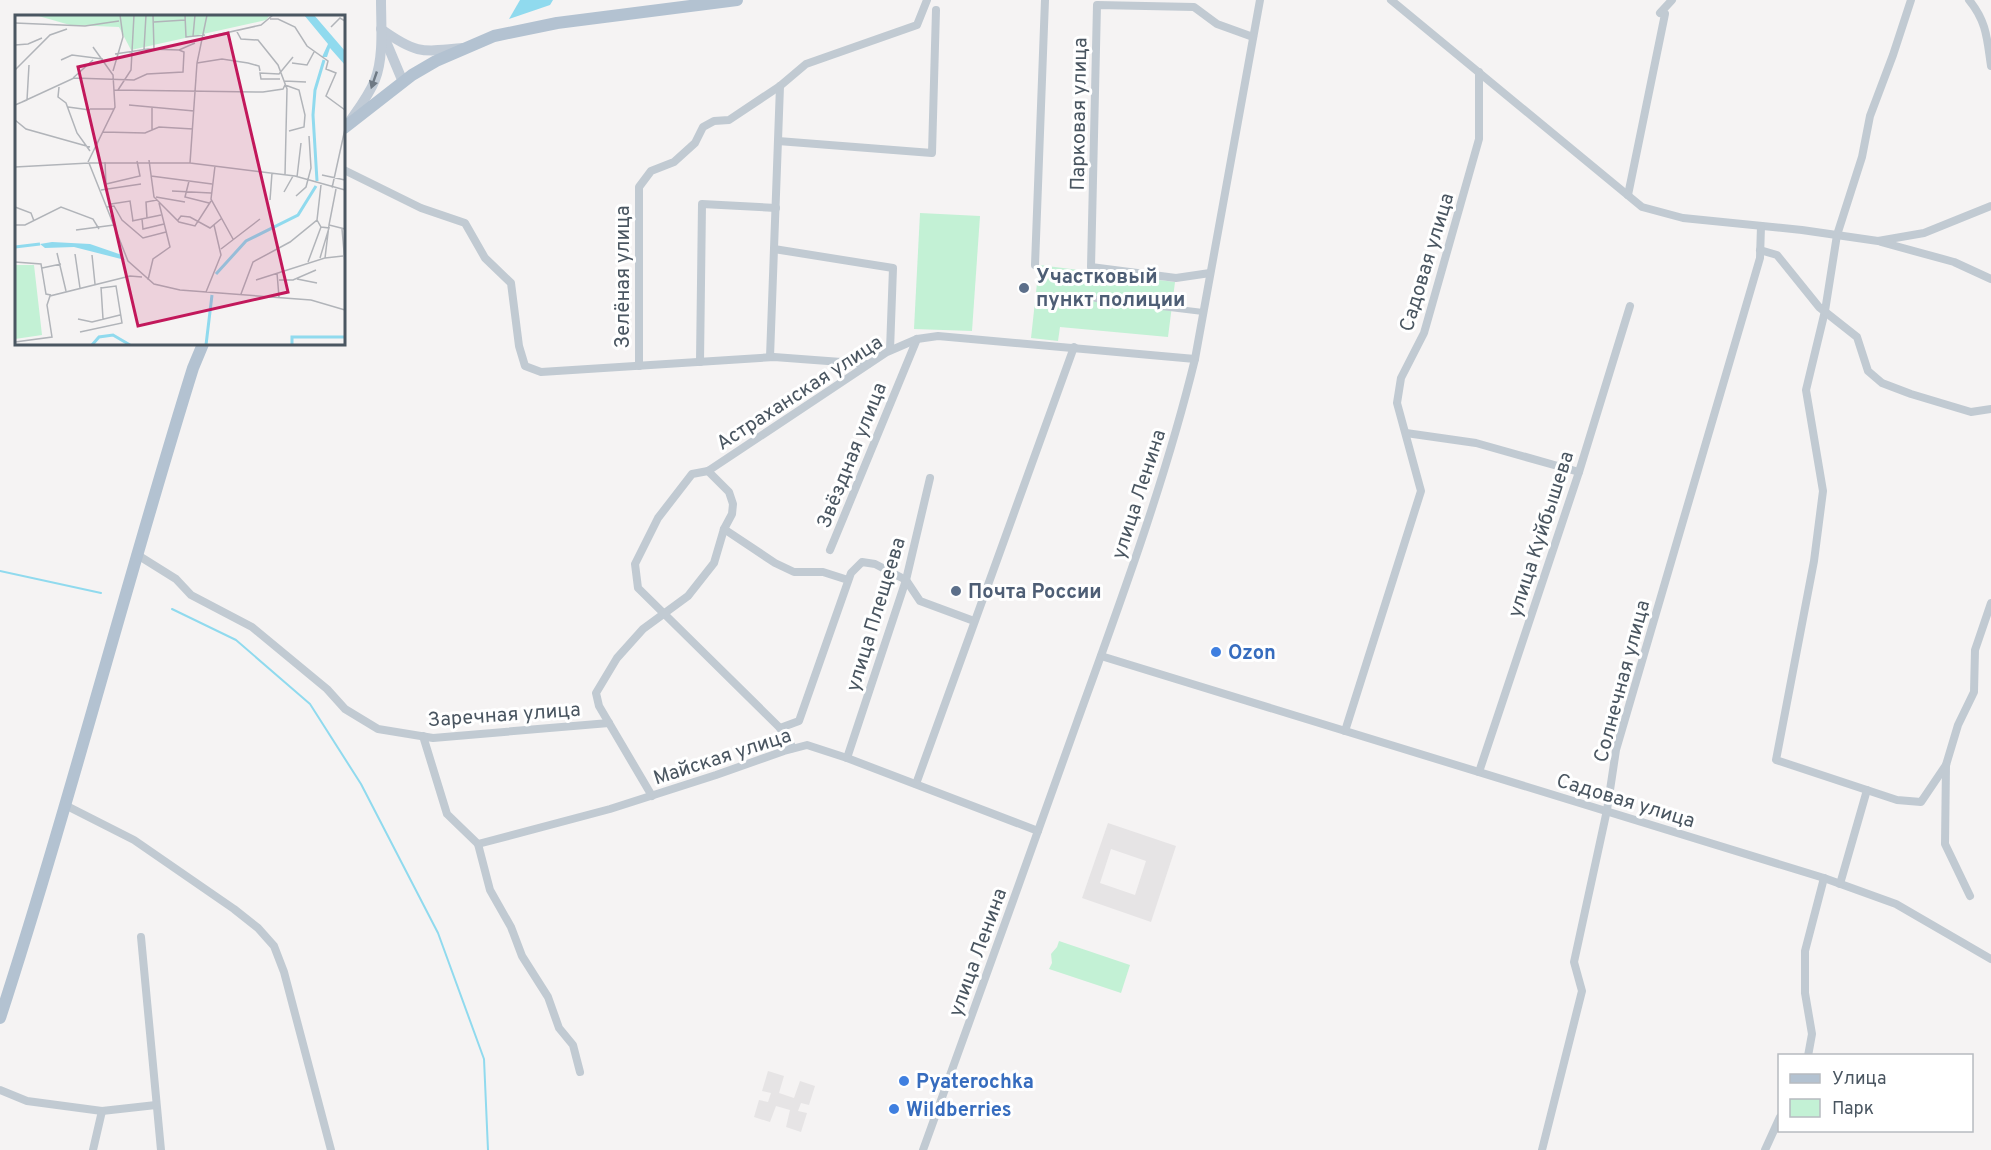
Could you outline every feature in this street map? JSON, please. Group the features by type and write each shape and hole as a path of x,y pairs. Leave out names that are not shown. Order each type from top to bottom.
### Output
{"main road":[{"path":"346,126 367,97 376,78 380,54 381,0"},
{"path":"346,126 403,82 436,61 494,36 557,23 737,0"},
{"path":"381,29 404,45 425,51 463,48"},
{"path":"381,29 403,82"},
{"path":"0,1018 101,683 136,554 193,368 204,345"}],"street":[{"name":"Зелёная улица","path":"639,366 639,187 651,171 674,162 695,143 704,127 714,121 729,120 780,86 806,64 917,25 927,0"},
{"name":"Парковая улица","path":"1035,265 1045,0"},
{"name":"улица Ленина","path":"923,1150 1101,656 1147,523 1184,403 1195,359 1260,0"},
{"path":"1391,0 1642,207 1683,218 1878,241 1954,262 1991,279"},
{"path":"1628,195 1662,14 1672,0"},
{"path":"1911,0 1870,116 1862,157 1837,235 1825,311 1806,390 1823,491 1814,561 1776,760 1897,800 1921,802 1946,765"},
{"path":"1969,0 1978,11 1987,29 1991,66"},
{"name":"Парковая улица","path":"1210,273 1176,278 1091,267 1097,5 1194,7 1217,24 1253,37"},
{"path":"778,141 932,153 936,10"},
{"name":"Садовая улица","path":"1345,731 1422,491 1397,403 1401,378 1424,333 1479,139 1479,72"},
{"path":"770,357 780,86"},
{"path":"345,170 421,208 465,223 485,258 511,283 519,346 525,366 541,372 770,357 868,364"},
{"path":"700,362 702,204 776,208"},
{"path":"1878,241 1924,233 1991,206"},
{"name":"Солнечная улица","path":"1542,1150 1582,991 1574,962 1607,810 1616,750 1760,258 1761,226"},
{"path":"774,249 893,268 890,350"},
{"path":"1760,250 1777,255 1819,307 1857,337 1868,371 1882,382 1911,394 1971,412 1991,410"},
{"path":"1096,299 1203,312"},
{"name":"улица Куйбышева","path":"1479,772 1579,472 1630,306"},
{"name":"Астраханская улица","path":"794,748 780,728 638,588 635,564 658,518 692,474 708,471 890,350 917,339 938,336 1195,359"},
{"name":"Звёздная улица","path":"830,550 917,339"},
{"path":"916,784 1074,347"},
{"path":"1406,433 1476,443 1579,472"},
{"path":"652,796 599,706 596,693 617,658 643,629 688,596 714,562 723,529 732,514 733,504 729,492 708,471"},
{"name":"улица Плещеева","path":"848,758 906,580 930,478"},
{"path":"723,529 794,572 823,572 848,580"},
{"name":"Заречная улица","path":"136,554 176,579 191,595 252,627 327,689 345,709 378,729 443,737 609,723"},
{"path":"780,728 799,722 848,580 851,573 862,562 875,564 906,580 920,601 974,621"},
{"path":"1970,896 1945,844 1946,765 1958,724 1974,692 1975,650 1991,603"},
{"name":"Садовая улица","path":"1101,656 1824,878 1896,904 1991,959"},
{"path":"423,736 447,814 478,844 490,890 511,927 522,956 548,997 559,1028 573,1045 580,1072"},
{"name":"Майская улица","path":"478,844 610,809 794,748 807,746 848,758 1038,831"},
{"path":"1840,884 1867,790"},
{"path":"65,805 134,840 234,909 258,928 274,946 284,972 331,1150"},
{"path":"1808,1054 1812,1034 1805,993 1805,951 1824,878"},
{"path":"141,937 161,1150"},
{"path":"0,1090 27,1101 102,1111 156,1105"},
{"path":"93,1150 102,1111"},
{"path":"1765,1150 1778,1119"}],"shaded area":[{"path":"1108,823 1176,846 1151,922 1082,898","holes":["1111,849 1146,861 1135,895 1100,883"]},
{"path":"768,1071 784,1076 779,1093 794,1098 800,1081 815,1086 809,1105 801,1103 798,1111 807,1113 801,1132 786,1127 790,1110 776,1106 770,1122 754,1117 759,1100 768,1102 771,1093 762,1091"}],"green space":[{"path":"920,213 980,216 972,331 914,329"},
{"path":"1039,265 1175,282 1168,337 1060,327 1058,341 1031,338"},
{"path":"1059,941 1130,965 1121,993 1049,969 1052,963 1051,954"}],"water":[{"path":"520,0 553,0 550,5 509,19"}],"waterway":[{"path":"0,571 101,593"},
{"path":"172,609 236,640 310,704 361,784 438,933 484,1059 488,1150"}],"place":[{"name":"Участковый пункт полиции","path":"1024,288"},
{"name":"Почта России","path":"956,591"},
{"name":"Ozon","path":"1216,652"},
{"name":"Pyaterochka","path":"904,1081"},
{"name":"Wildberries","path":"894,1109"}]}
